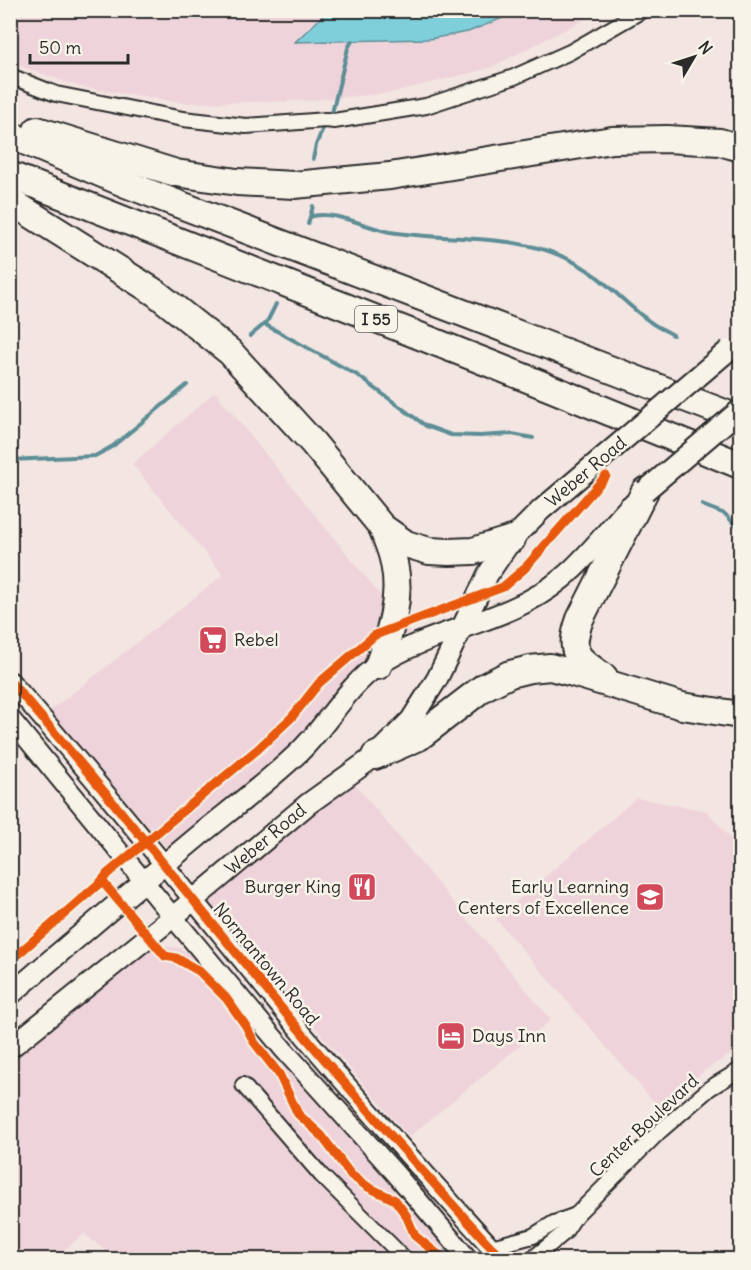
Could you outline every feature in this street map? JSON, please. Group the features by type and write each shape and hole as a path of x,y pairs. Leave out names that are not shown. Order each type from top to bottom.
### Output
{"highway":[{"path":"10,122 176,173 237,182 294,185 390,176 612,140 667,139 720,142 741,148"},
{"name":"I 55","path":"10,135 126,184 741,419"},
{"name":"I 55","path":"10,175 480,359 741,465"},
{"path":"10,201 156,293 230,352 313,443 382,527 406,544 429,552 473,551 512,539"},
{"path":"616,686 584,663 575,651 574,636 580,619 645,491"},
{"path":"378,666 392,628 397,591 394,563 382,527"},
{"path":"375,756 419,737 484,687 510,674 530,669 550,667 682,706 741,715"}],"main road":[{"name":"Weber Road","path":"10,1048 173,917 308,804 375,756 411,720 437,679 488,574 512,539 541,510 735,345"},
{"path":"10,995 297,754 352,688 378,666 410,648 528,602 555,585 577,567 645,491 741,410"}],"street":[{"path":"10,76 57,94 183,119 246,126 334,121 426,106 514,77 570,52 643,10"},
{"name":"Normantown Road","path":"10,681 64,743 311,1043 506,1260"},
{"path":"10,718 284,1050 395,1173 469,1260"},
{"name":"Center Boulevard","path":"531,1260 564,1233 576,1215 659,1132 710,1088 741,1070"},
{"path":"243,1085 321,1175 406,1260"},
{"name":"Center Boulevard","path":"491,1246 533,1236 554,1223 576,1215"}],"shaded area":[{"path":"11,11 601,11 490,68 390,93 302,101 184,103 80,87 11,63"},
{"path":"215,392 421,645 327,721 172,854 50,711 223,575 132,464"},
{"path":"344,771 551,1020 409,1137 199,892"},
{"path":"636,798 707,811 740,850 740,1049 708,1068 659,1108 496,919"},
{"path":"159,946 180,948 200,961 455,1259 116,1259 84,1234 53,1259 11,1260 11,1056 136,956"}],"water":[{"path":"329,10 520,11 468,32 429,39 295,42"}],"waterway":[{"path":"328,116 332,113 348,48 352,41"},
{"path":"313,159 325,123"},
{"path":"308,224 313,206"},
{"path":"310,217 328,215 390,232 507,242 553,253 584,268 604,282 640,314 673,335"},
{"path":"250,336 267,322 276,304"},
{"path":"264,324 357,375 426,426 451,435 512,434 533,438"},
{"path":"10,460 95,456 113,446 187,385"},
{"path":"702,505 725,514 740,530"}],"cycle path":[{"path":"10,961 102,881 107,874 258,749 292,717 319,683 375,635 503,587 525,568 606,476"},
{"path":"10,681 325,1060 395,1141 491,1247 506,1260"},
{"path":"102,881 165,956 176,958 199,971 226,998 246,1026 254,1042 279,1074 298,1114 321,1135 351,1175 368,1187 395,1200 406,1215 415,1236 445,1260"}],"place":[{"name":"Rebel","path":"213,640"},
{"name":"Burger King","path":"362,887"},
{"name":"Early Learning Centers of Excellence","path":"650,897"},
{"name":"Days Inn","path":"451,1036"}]}
